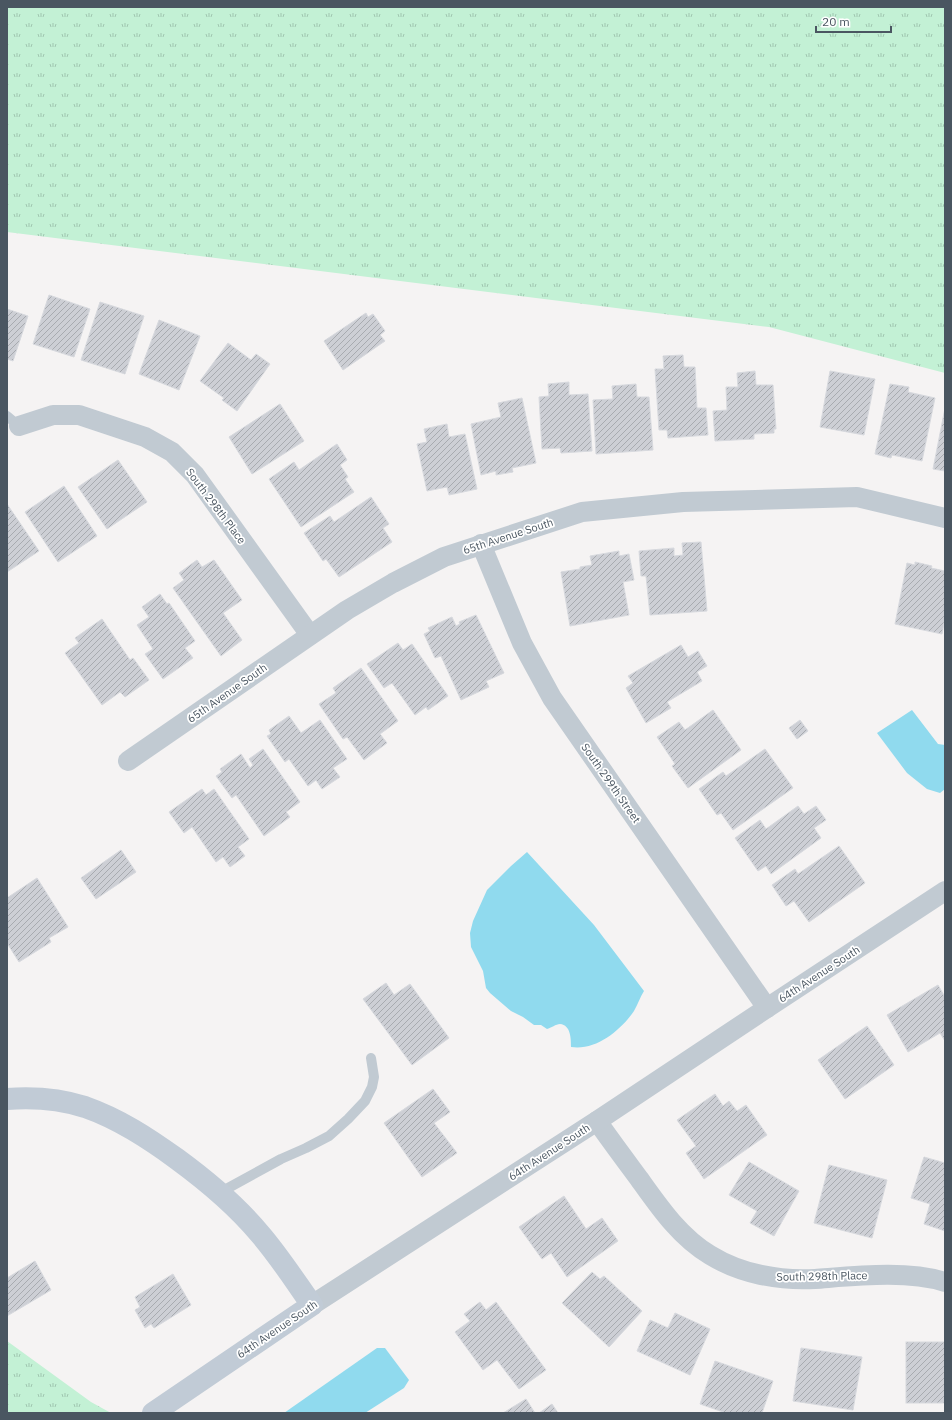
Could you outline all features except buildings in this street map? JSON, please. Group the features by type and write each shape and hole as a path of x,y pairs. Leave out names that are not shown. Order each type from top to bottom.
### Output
{"street":[{"name":"South 298th Place","path":"13,421 53,415 79,415 145,437 172,452 195,475 310,635"},
{"name":"65th Avenue South","path":"128,760 347,610 393,583 444,557 582,512 683,502 857,497 945,518"},
{"name":"South 299th Street","path":"481,544 522,643 552,698 767,1008"},
{"name":"64th Avenue South","path":"153,1413 312,1305 597,1121 945,891"},
{"path":"7,1099 35,1098 85,1107 128,1126 156,1144 198,1175 219,1193 260,1234 312,1305"},
{"name":"South 298th Place","path":"597,1121 662,1211 692,1242 709,1255 724,1263 753,1273 784,1278 812,1279 858,1276 901,1276 925,1278 945,1282"}],"lane":[{"path":"219,1193 281,1159 329,1136 365,1101 372,1087 374,1077 371,1058"}],"green space":[{"path":"7,7 945,7 945,373 769,327 7,232"},
{"path":"7,1341 91,1402 111,1413 7,1413"}],"water":[{"path":"912,710 938,744 945,745 945,789 940,793 927,789 907,773 877,733"},
{"path":"527,852 594,925 644,991 629,1018 607,1038 590,1046 571,1047 570,1033 564,1025 558,1024 547,1029 541,1025 534,1025 511,1011 486,988 483,971 471,947 470,933 473,921 487,890"},
{"path":"377,1348 385,1348 409,1380 404,1388 365,1413 284,1413"}]}
